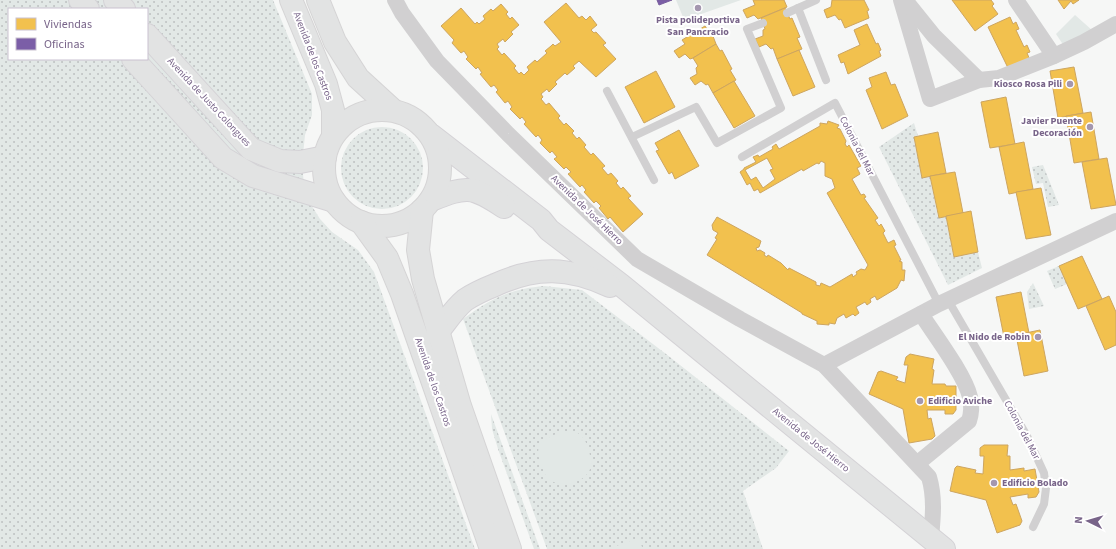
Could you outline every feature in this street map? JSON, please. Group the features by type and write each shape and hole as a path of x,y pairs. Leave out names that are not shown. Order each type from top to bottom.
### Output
{"main road":[{"path":"80,0 87,8"},
{"path":"116,0 123,8"},
{"name":"Avenida de los Castros","path":"291,0 326,84 333,110 333,136"},
{"path":"318,0 335,42 358,78 393,110"},
{"name":"Avenida de Justo Colongues","path":"148,36 251,149 280,161 300,162 325,157"},
{"path":"134,60 223,158 253,176 334,201"},
{"path":"370,110 393,110 414,118 431,135 440,156 440,179 427,205 416,217 394,226 372,226 350,217 334,201 325,180 325,157 333,136 349,119 370,110"},
{"name":"Avenida de José Hierro","path":"431,135 541,220 548,230 635,297 938,543"},
{"name":"Avenida de José Hierro","path":"427,205 459,189 482,192 534,228 548,230"},
{"name":"Avenida de los Castros","path":"427,205 418,250 437,333 460,406 510,549"},
{"name":"Avenida de los Castros","path":"361,222 387,258 402,294 491,549"},
{"name":"Avenida de José Hierro","path":"437,333 451,314 465,300 511,277 539,271 576,274 596,279 635,297"}],"street":[{"name":"Avenida de José Hierro","path":"396,0 402,13 438,61 508,134 637,259 740,319 824,365 930,477 933,490 938,543"},
{"path":"901,0 930,99 979,80 999,78 1054,56 1084,42 1116,24"},
{"path":"905,0 934,36 979,80"},
{"path":"1016,0 1054,56"},
{"path":"914,43 922,38 934,36"},
{"path":"824,365 943,302 1116,221"},
{"path":"918,463 969,421 972,411 970,395 961,376 921,314"}],"lane":[{"path":"787,13 816,0"},
{"path":"798,8 826,80"},
{"path":"632,137 696,107 717,143 781,108 747,29 763,23"},
{"path":"607,91 654,180"},
{"name":"Colonia del Mar","path":"742,157 835,103 928,286 958,317 1027,436 1044,473 1046,488 1044,504 1033,527"}],"shaded area":[{"path":"0,0 273,0 312,94 312,115 305,135 302,165 304,184 310,203 320,219 332,232 358,250 374,272 475,549 0,549"},
{"name":"Pista polideportiva San Pancracio","path":"676,0 741,0 687,19 683,17"},
{"path":"1075,15 1093,31 1064,46 1056,34"},
{"path":"914,123 918,136 914,137 922,178 930,176 938,217 946,216 954,257 978,252 982,268 948,285 879,147"},
{"path":"374,127 390,127 405,134 416,145 423,160 423,176 420,184 411,197 398,206 390,209 374,209 359,202 348,191 341,176 341,160 348,145 359,134"},
{"path":"1043,165 1059,205 1048,207 1043,183 1036,184 1032,167"},
{"path":"1059,266 1067,284 1055,289 1047,271"},
{"path":"1033,283 1044,306 1029,309 1027,292"},
{"path":"544,286 582,290 789,451 776,468 743,491 763,549 547,549 463,319 483,306 510,292"},
{"path":"491,414 540,549 534,549 498,449 492,429"},
{"path":"575,432 583,437 586,442 591,462 589,472 580,480 574,482 567,484 555,483 548,478 544,472 538,452 539,446 551,436 556,434"},
{"path":"638,538 643,549 608,549"}],"building: Viviendas":[{"path":"753,0 784,0 787,7 758,19 754,15 747,18 743,10 755,5"},
{"path":"832,0 864,0 869,10 867,11 869,18 845,28 841,19 839,20 835,15 827,18 824,10 831,7"},
{"path":"952,0 991,0 994,4 992,6 998,14 975,31"},
{"path":"1058,0 1079,0 1073,4 1071,1 1064,9"},
{"path":"566,3 579,18 582,16 586,20 590,16 597,25 591,30 594,33 596,32 606,43 603,45 616,59 596,77 579,61 573,66 575,68 567,75 565,73 555,82 557,84 549,92 547,89 541,94 543,97 541,99 546,105 549,103 560,116 558,118 564,125 566,123 574,131 572,133 577,139 579,137 586,145 584,147 591,155 593,153 605,166 602,168 608,175 611,173 618,181 616,183 621,189 623,187 631,196 628,198 643,214 623,232 610,217 608,219 599,208 601,206 596,201 594,203 584,192 586,190 582,185 580,187 568,174 571,172 566,167 564,169 554,159 557,157 552,151 550,153 540,143 542,140 538,135 536,137 524,124 526,122 522,117 520,119 510,109 512,107 508,101 505,103 496,92 498,90 494,85 491,87 480,74 482,73 478,67 476,69 466,59 468,57 464,51 461,53 452,43 454,40 441,26 461,8 475,24 477,22 479,24 485,19 483,16 491,9 493,11 501,4 508,12 506,14 510,19 512,17 519,25 511,32 513,34 505,42 503,39 497,44 499,47 497,49 502,55 504,53 516,66 514,68 519,74 521,72 524,75 529,70 527,67 535,60 537,62 547,53 545,51 553,44 555,46 561,42 544,22"},
{"path":"785,8 790,19 792,18 800,37 797,38 802,49 777,59 773,48 771,49 766,44 759,47 755,39 763,36 763,30 765,29 761,18"},
{"path":"1010,17 1013,24 1016,22 1019,29 1016,30 1024,47 1027,45 1030,52 1027,53 1030,60 1009,70 988,27"},
{"path":"867,24 876,44 878,43 881,50 879,51 881,56 848,74 844,62 841,63 838,55 860,45 854,30"},
{"path":"705,26 709,32 711,31 716,44 693,58 690,59 685,54 679,58 674,51 685,44 682,40"},
{"path":"716,44 720,51 722,50 732,69 730,70 736,80 713,93 708,84 706,85 701,81 695,85 690,78 697,74 696,68 698,66 693,58"},
{"path":"799,50 815,87 793,96 777,59"},
{"path":"1074,67 1083,113 1058,118 1050,71"},
{"path":"656,71 675,107 644,123 625,87"},
{"path":"886,72 891,85 895,84 908,116 882,129 866,90 872,87 869,78"},
{"path":"734,81 755,116 734,128 713,93"},
{"path":"1006,97 1015,144 990,148 981,102"},
{"path":"1091,112 1099,159 1074,163 1066,116"},
{"path":"828,121 839,125 837,128 840,129 846,141 845,144 847,147 849,145 861,166 857,168 860,174 852,179 861,195 864,194 866,197 864,198 878,218 875,220 879,226 881,224 885,231 883,233 888,243 894,240 896,245 894,246 901,260 899,261 902,262 902,270 905,270 904,281 901,280 897,288 877,300 875,296 870,299 871,302 867,305 865,302 856,307 859,313 855,316 853,314 846,318 844,314 837,318 835,324 829,323 829,325 817,324 817,321 802,314 707,255 717,239 715,238 718,233 713,230 712,225 717,217 761,241 759,247 756,248 757,251 760,250 765,253 764,255 767,257 768,255 781,263 788,270 789,268 816,282 816,285 820,286 821,283 830,287 852,274 853,277 857,274 856,272 861,269 865,270 868,265 827,193 835,188 832,179 825,176 825,163 821,161 819,164 817,163 803,171 802,169 760,193 758,189 754,191 750,183 747,185 740,172 744,168 756,162 753,157 758,155 759,157 773,149 772,147 776,144 779,149 820,126 820,123 827,124","holes":["767,158 773,169 770,170 775,179 763,188 756,177 751,180 745,170"]},
{"path":"679,130 699,166 675,179 672,172 669,174 656,151 659,150 655,143"},
{"path":"938,132 946,173 922,178 914,137"},
{"path":"1024,142 1033,189 1009,194 999,147"},
{"path":"1107,158 1116,205 1091,209 1082,162"},
{"path":"955,172 963,213 939,218 930,176"},
{"path":"1041,188 1051,235 1026,239 1016,192"},
{"path":"971,211 978,252 954,257 946,216"},
{"path":"1082,256 1102,299 1078,309 1059,266"},
{"path":"1021,292 1029,333 1004,337 996,297"},
{"path":"1109,296 1116,312 1116,345 1105,350 1086,306"},
{"path":"1040,330 1048,371 1024,376 1016,335"},
{"name":"Edificio Aviche","path":"910,354 934,359 932,384 956,386 956,410 953,414 945,414 945,410 927,410 928,419 931,418 935,436 932,439 909,443 903,409 869,394 878,372 881,371 898,377 896,380 905,383 908,365 904,365 906,357"},
{"name":"Edificio Bolado","path":"984,445 1008,445 1007,456 1010,456 1010,470 1024,468 1024,471 1035,469 1039,492 1036,497 1028,498 1028,494 1010,497 1013,505 1016,504 1022,521 1020,525 997,533 986,500 950,491 955,468 957,466 976,470 975,473 983,474 984,456 980,456 980,448"}],"building: Oficinas":[{"path":"657,0 672,0 659,5"}],"place":[{"name":"Pista polideportiva San Pancracio","path":"698,8"},
{"name":"Kiosco Rosa Pili","path":"1070,84"},
{"name":"Javier Puente Decoración","path":"1090,127"},
{"name":"El Nido de Robin","path":"1038,337"},
{"name":"Edificio Aviche","path":"920,401"},
{"name":"Edificio Bolado","path":"994,483"}]}
